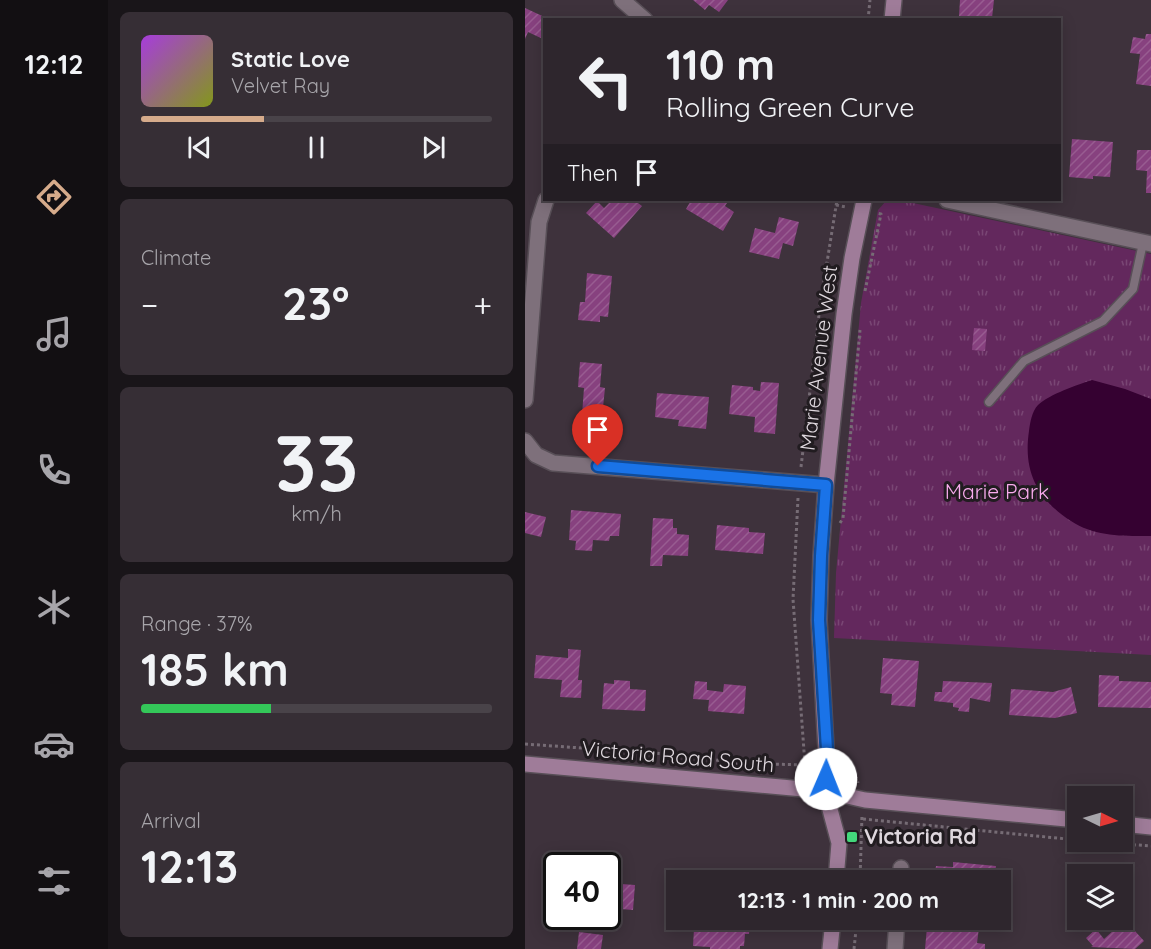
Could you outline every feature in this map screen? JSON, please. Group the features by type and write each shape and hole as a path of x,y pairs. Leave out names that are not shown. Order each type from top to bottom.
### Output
{"street":[{"path":"622,0 643,18"},
{"path":"892,18 894,0"},
{"path":"525,400 539,222 546,201"},
{"name":"Marie Avenue West","path":"837,870 839,843 825,791 828,766 819,620 821,556 844,314 864,201"},
{"path":"952,201 1147,243"},
{"path":"525,441 536,455 553,463 826,485"},
{"name":"Victoria Road South","path":"525,764 825,791 865,800 1067,819"},
{"path":"1133,825 1151,827"},
{"path":"830,949 832,930"},
{"path":"895,949 896,930"}],"lane":[{"path":"989,402 1024,361 1103,321 1133,289 1147,243"}],"path":[{"path":"868,18 870,0"},
{"path":"865,292 881,214"},
{"path":"837,528 843,518 860,327"},
{"path":"525,744 695,756 732,763 805,765"},
{"path":"843,758 849,767"},
{"path":"860,870 863,819 1067,839"},
{"path":"1133,845 1151,846"},
{"path":"854,949 856,930"}],"green space":[{"name":"Marie Park","path":"886,201 904,201 1151,254 1151,655 834,638 836,573 861,303 878,210"}],"shaded area":[{"path":"1092,380 1151,399 1151,536 1100,533 1080,526 1049,503 1035,483 1028,459 1030,424 1034,410 1049,397"}],"building":[{"path":"693,0 728,0 719,12 709,5 705,10"},
{"path":"960,0 994,0 992,18 959,16"},
{"path":"525,8 547,18 543,18 543,39 528,32 525,39"},
{"path":"1146,34 1151,34 1151,86 1136,84 1140,54 1130,53 1133,37 1145,39"},
{"path":"1072,139 1113,142 1110,177 1093,176 1093,179 1069,177"},
{"path":"1137,150 1151,150 1151,193 1146,193 1147,171 1136,170"},
{"path":"597,201 604,208 611,201 635,201 642,206 614,238 586,213"},
{"path":"688,201 728,201 725,206 734,212 723,231 686,209 690,202"},
{"path":"779,217 799,222 793,246 783,243 779,259 749,252 755,228 775,233"},
{"path":"587,273 612,276 608,317 600,316 600,322 578,320 580,302 585,302"},
{"path":"974,328 987,329 985,351 972,350"},
{"path":"580,362 602,364 600,387 605,388 602,417 582,415 584,388 578,387"},
{"path":"761,382 779,383 775,434 754,432 755,417 729,414 732,385 753,387 753,390 760,391"},
{"path":"657,393 709,397 706,429 678,426 679,420 655,417"},
{"path":"571,510 621,514 619,536 610,536 609,541 593,540 592,551 575,550 576,541 569,540"},
{"path":"525,512 546,517 541,537 525,533"},
{"path":"653,518 673,519 673,528 677,528 677,534 689,535 688,556 663,555 662,566 650,566"},
{"path":"717,525 749,528 749,532 765,533 763,554 715,550"},
{"path":"568,649 581,650 578,680 582,680 581,698 560,697 562,680 534,678 536,655 568,658"},
{"path":"883,658 919,661 915,707 891,705 892,694 880,693"},
{"path":"1099,675 1119,676 1119,681 1151,682 1151,708 1098,707"},
{"path":"614,680 630,681 630,689 646,690 645,711 602,709 604,683 614,684"},
{"path":"695,681 707,682 707,690 723,692 724,684 746,686 744,714 708,711 709,700 693,699"},
{"path":"943,681 992,683 990,702 970,698 969,712 958,711 959,708 953,707 953,703 934,701 935,692 942,692"},
{"path":"1071,687 1077,713 1055,718 1009,715 1011,689 1053,692"},
{"path":"953,862 996,866 995,870 935,870 936,866 953,867"},
{"path":"621,884 635,885 633,910 621,909"},
{"path":"1133,929 1144,941 1135,949 1091,947 1093,946 1086,938 1097,930 1104,939 1114,930"},
{"path":"694,930 749,930 749,934 745,934 744,946 740,946 740,949 710,949 710,947 693,946"},
{"path":"927,930 979,930 977,943 985,944 985,949 925,949"},
{"path":"579,932 603,935 601,949 577,949"}],"place":[{"name":"Victoria Rd","path":"852,837"}],"route":[{"path":"598,466 826,485 819,620 828,766 826,779"}]}
